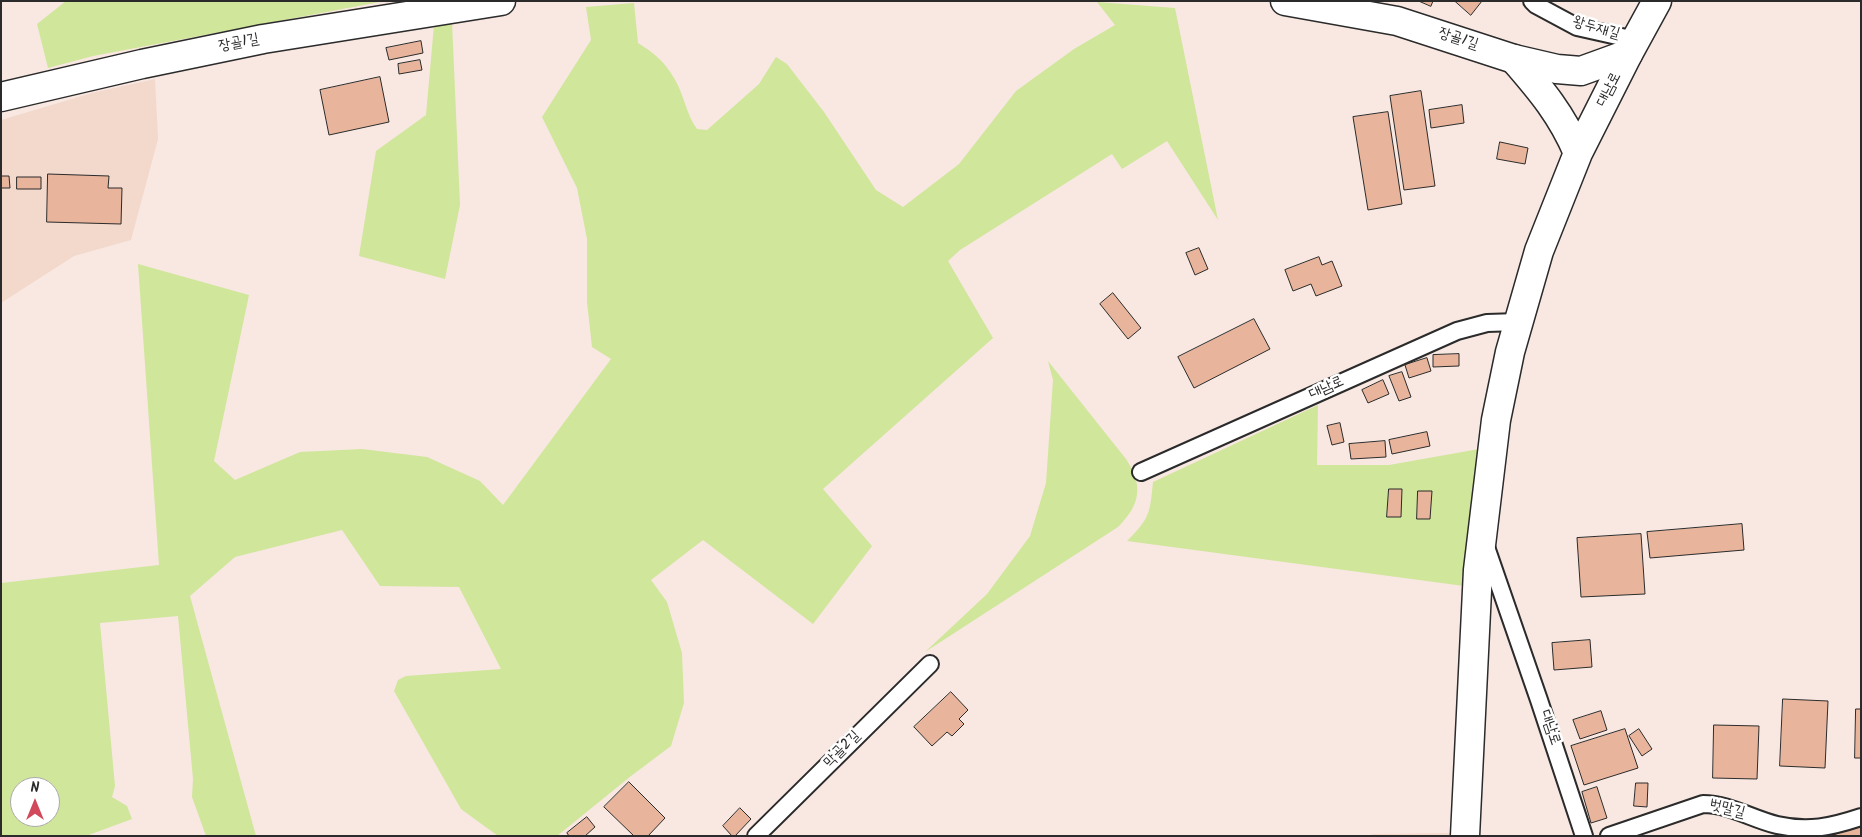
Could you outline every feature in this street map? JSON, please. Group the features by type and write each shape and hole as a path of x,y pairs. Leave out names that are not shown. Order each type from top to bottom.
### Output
{"street":[{"name":"장골1길","path":"1285,1 1397,21 1514,59 1557,69 1581,70 1631,47"},
{"name":"대남로","path":"1465,836 1470,701 1478,570 1496,420 1518,322 1539,252 1578,153 1631,47 1657,1"},
{"name":"장골1길","path":"1,97 142,64 263,39 487,2"},
{"path":"1514,59 1545,94 1570,133 1578,153"}],"lane":[{"name":"왕두재길","path":"1532,1 1577,27 1631,47"},
{"name":"대남로","path":"1141,472 1457,331 1487,323 1518,322"},
{"name":"대남로","path":"1482,536 1584,836"},
{"name":"막골2길","path":"756,836 930,664"},
{"name":"벗말길","path":"1609,836 1702,804 1716,804 1777,825 1818,832 1861,817"}],"shaded area":[{"path":"155,79 158,139 131,240 74,256 1,303 1,120 92,93"},
{"path":"1455,833 1455,836 1370,836 1372,834"}],"green space":[{"path":"66,1 385,1 93,56 48,68 37,24"},
{"path":"1097,2 1175,8 1218,220 1167,141 1122,169 1112,154 960,250 948,261 993,338 823,489 872,546 813,624 703,540 651,580 667,602 682,653 684,703 671,746 557,836 498,836 461,809 394,691 398,680 406,676 501,669 459,587 380,586 342,530 235,557 190,596 256,836 206,836 192,797 193,779 178,616 100,623 115,786 112,797 127,806 132,819 86,836 1,836 1,583 159,565 138,264 249,295 214,461 235,480 300,452 362,449 427,457 480,481 503,505 611,359 592,347 587,302 587,239 577,188 542,117 591,40 586,7 634,3 638,43 658,58 670,72 697,129 707,130 759,84 776,57 787,64 824,112 876,190 903,207 959,164 1016,91 1074,49 1115,25"},
{"path":"452,22 460,205 445,279 359,256 376,151 426,115 434,25"},
{"path":"1048,361 1126,459 1132,469 1137,487 1135,503 1118,527 925,652 987,594 1030,536 1046,483 1053,380"},
{"path":"1318,405 1317,465 1389,465 1479,449 1464,586 1127,541 1148,514 1153,482"}],"building":[{"path":"1419,1 1433,1 1431,6"},
{"path":"1455,1 1482,1 1471,15"},
{"path":"421,41 423,53 389,60 386,48"},
{"path":"420,60 422,70 399,74 398,64"},
{"path":"380,77 389,122 329,135 320,90"},
{"path":"1421,91 1435,186 1404,190 1390,96"},
{"path":"1462,105 1464,123 1431,128 1429,110"},
{"path":"1388,112 1402,204 1368,210 1353,117"},
{"path":"1500,142 1528,148 1525,164 1497,159"},
{"path":"48,174 109,176 108,188 122,188 121,224 47,222"},
{"path":"1,176 9,176 10,188 1,188"},
{"path":"17,177 41,177 41,189 17,189"},
{"path":"1199,248 1208,269 1195,275 1186,253"},
{"path":"1319,257 1322,265 1332,261 1342,286 1316,296 1311,284 1293,291 1285,270"},
{"path":"1113,293 1141,328 1128,339 1100,304"},
{"path":"1254,319 1270,349 1194,388 1178,357"},
{"path":"1459,354 1459,366 1433,367 1433,355"},
{"path":"1427,358 1431,371 1409,378 1405,365"},
{"path":"1402,372 1411,397 1399,401 1389,376"},
{"path":"1383,380 1389,394 1368,403 1362,390"},
{"path":"1340,423 1344,442 1332,445 1327,426"},
{"path":"1427,432 1430,446 1392,454 1389,440"},
{"path":"1385,441 1386,457 1351,459 1349,444"},
{"path":"1389,489 1402,489 1401,517 1387,517"},
{"path":"1418,491 1432,491 1430,519 1417,519"},
{"path":"1742,524 1744,550 1650,558 1647,532"},
{"path":"1641,534 1645,594 1581,597 1577,538"},
{"path":"1590,640 1592,667 1554,670 1552,643"},
{"path":"951,692 968,710 959,719 964,724 952,736 947,732 932,746 914,727"},
{"path":"1783,699 1828,701 1825,768 1780,766"},
{"path":"1856,709 1861,709 1861,758 1855,758"},
{"path":"1601,711 1607,730 1580,739 1573,720"},
{"path":"1714,725 1759,726 1757,779 1713,778"},
{"path":"1625,729 1638,768 1584,785 1571,746"},
{"path":"1639,729 1652,749 1642,756 1629,736"},
{"path":"629,782 665,818 648,836 634,836 604,807"},
{"path":"1636,783 1648,783 1647,807 1634,806"},
{"path":"1597,787 1607,818 1591,823 1582,792"},
{"path":"740,808 751,819 735,836 732,836 723,826"},
{"path":"587,817 595,827 585,836 569,836 567,833"},
{"path":"1861,825 1861,836 1831,836"}]}
